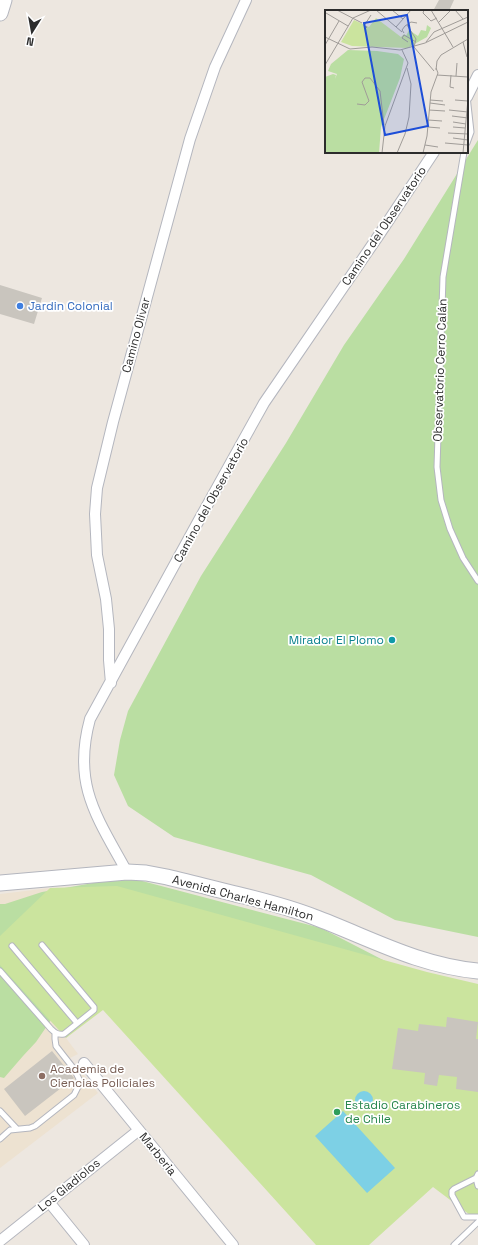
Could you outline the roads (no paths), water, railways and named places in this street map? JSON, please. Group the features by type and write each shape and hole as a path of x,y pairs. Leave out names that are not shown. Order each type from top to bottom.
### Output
{"main road":[{"path":"0,13 4,0"},
{"name":"Avenida Charles Hamilton","path":"0,883 127,872 146,873 192,883 292,909 410,957 444,966 478,971"}],"street":[{"name":"Camino Olivar","path":"111,683 109,629 106,599 97,555 95,514 97,488 113,422 190,139 215,67 246,0"},
{"path":"468,95 478,75"},
{"name":"Camino del Observatorio","path":"127,872 94,812 86,786 84,773 85,746 90,720 264,403 433,153"},
{"name":"Marberia","path":"84,1063 232,1245"},
{"name":"Los Gladiolos","path":"0,1241 139,1130"},
{"path":"48,1202 84,1245"}],"lane":[{"path":"468,106 471,132 468,140"},
{"name":"Observatorio Cerro Calán","path":"464,153 442,277 437,467 441,500 450,530 462,558 478,582"},
{"path":"12,946 77,1023"},
{"path":"0,971 55,1033 59,1035 64,1034 94,1010 94,1007 42,946"},
{"path":"0,1139 10,1130 35,1126 74,1095 79,1085 79,1079 74,1069 56,1046 54,1039 55,1033"},
{"path":"0,1111 16,1128"},
{"path":"478,1186 477,1176 452,1191 452,1195 464,1217 478,1217"},
{"path":"454,1245 478,1222"}],"water":[{"path":"360,1091 368,1091 373,1096 371,1107 368,1109 360,1109 355,1104 355,1096"},
{"path":"343,1111 395,1168 367,1193 315,1136"}],"place":[{"name":"Jardin Colonial","path":"20,306"},
{"name":"Mirador El Plomo","path":"392,640"},
{"name":"Academia de Ciencias Policiales","path":"42,1076"},
{"name":"Estadio Carabineros de Chile","path":"337,1112"}]}
